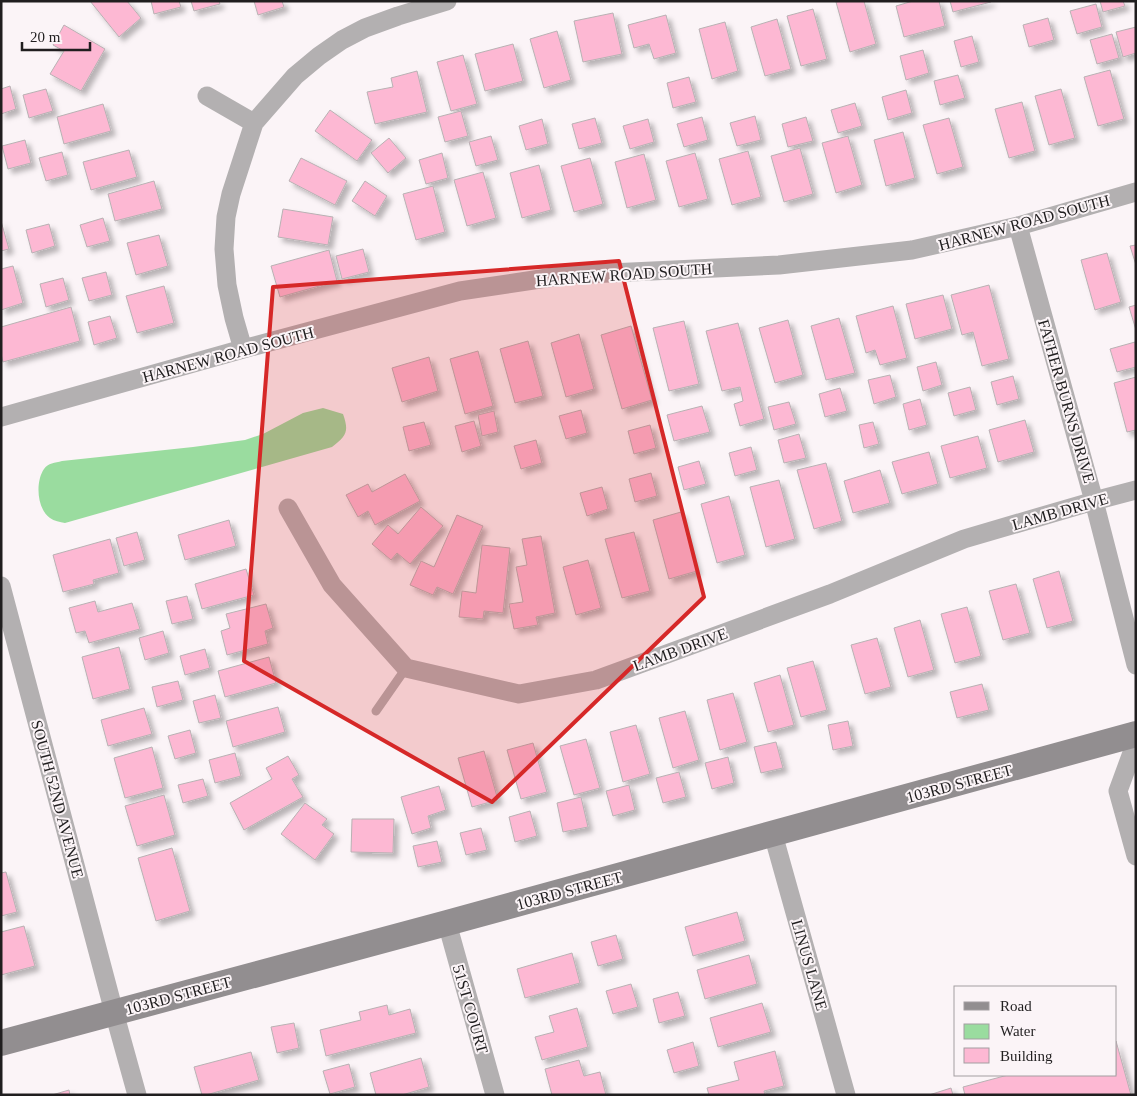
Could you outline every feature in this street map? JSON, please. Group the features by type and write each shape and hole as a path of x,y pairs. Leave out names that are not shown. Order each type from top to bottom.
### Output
{"main road":[{"name":"103RD STREET","path":"1,1043 1136,734"}],"street":[{"path":"243,349 227,285 224,249 226,217 231,194 254,122 295,76 342,40 365,28 447,1"},
{"path":"207,96 254,122"},
{"name":"HARNEW ROAD SOUTH","path":"1,417 243,349 460,291 567,275 779,265 912,250 1018,226 1136,192"},
{"name":"FATHER BURNS DRIVE","path":"1018,226 1094,501 1136,665"},
{"name":"LAMB DRIVE","path":"406,668 519,694 596,680 830,594 964,539 1136,490"},
{"path":"288,508 332,585 406,668"},
{"name":"SOUTH 52ND AVENUE","path":"1,586 137,1095"},
{"path":"1136,742 1118,791 1136,856"},
{"name":"LINUS LANE","path":"773,834 846,1095"},
{"name":"51ST COURT","path":"447,923 495,1095"}],"lane":[{"path":"376,711 406,668"}],"highlighted area":[{"path":"619,261 704,597 492,802 244,661 273,287"}],"water":[{"path":"323,408 343,414 345,420 346,429 344,436 332,447 65,523 50,518 42,508 39,495 39,481 44,469 52,463 245,440 263,434 303,413"}],"building":[{"path":"90,1 127,1 141,18 119,37"},
{"path":"151,1 179,1 181,7 154,14"},
{"path":"191,1 219,1 220,4 194,11"},
{"path":"254,1 282,1 284,7 258,15"},
{"path":"864,1 876,44 850,52 836,2"},
{"path":"913,1 939,1 945,26 904,37 896,6"},
{"path":"950,1 991,1 991,2 953,12"},
{"path":"1100,1 1123,1 1125,6 1103,12"},
{"path":"1096,4 1102,27 1077,34 1070,11"},
{"path":"813,9 827,59 801,66 787,16"},
{"path":"613,13 622,54 583,62 574,21"},
{"path":"666,15 676,53 654,59 649,44 634,48 628,25"},
{"path":"1048,18 1054,40 1029,47 1023,25"},
{"path":"777,19 791,69 765,76 751,27"},
{"path":"725,22 738,71 712,79 699,29"},
{"path":"64,25 105,49 81,91 50,74 64,51 53,45"},
{"path":"1136,27 1136,53 1123,57 1116,32"},
{"path":"557,31 571,80 544,88 530,39"},
{"path":"1112,34 1119,58 1097,64 1090,40"},
{"path":"972,36 979,62 961,67 954,41"},
{"path":"513,44 523,81 485,91 475,54"},
{"path":"923,50 929,73 906,80 900,56"},
{"path":"463,55 477,104 451,111 437,62"},
{"path":"1110,70 1124,119 1098,126 1084,77"},
{"path":"417,71 427,112 375,124 367,92 393,87 391,78"},
{"path":"958,75 965,98 940,105 934,81"},
{"path":"689,77 696,102 673,108 667,83"},
{"path":"10,86 16,109 1,114 1,89"},
{"path":"46,89 53,111 29,118 23,95"},
{"path":"1061,89 1075,138 1049,145 1035,96"},
{"path":"906,90 912,113 888,120 882,97"},
{"path":"1022,102 1035,151 1009,158 995,109"},
{"path":"855,103 862,126 838,133 831,110"},
{"path":"103,104 111,131 64,144 57,117"},
{"path":"330,110 372,140 357,161 315,131"},
{"path":"461,111 468,136 445,142 438,117"},
{"path":"755,116 761,140 737,146 730,123"},
{"path":"702,117 708,140 684,147 677,124"},
{"path":"806,117 813,141 788,147 782,124"},
{"path":"595,118 602,143 579,149 572,124"},
{"path":"949,118 963,167 937,174 923,125"},
{"path":"542,119 548,144 526,150 519,126"},
{"path":"648,119 654,142 630,149 623,126"},
{"path":"903,132 915,178 886,186 874,140"},
{"path":"491,136 498,160 476,166 469,142"},
{"path":"848,136 862,185 836,193 822,143"},
{"path":"389,138 406,158 388,173 371,153"},
{"path":"25,140 31,163 8,169 2,146"},
{"path":"800,148 813,194 784,202 771,156"},
{"path":"129,150 137,177 91,190 83,162"},
{"path":"748,151 761,197 732,205 719,159"},
{"path":"62,152 68,175 46,181 39,158"},
{"path":"442,153 448,178 426,184 419,160"},
{"path":"695,153 708,199 679,207 666,161"},
{"path":"644,154 656,200 627,208 615,162"},
{"path":"301,158 347,181 335,205 289,181"},
{"path":"590,158 603,204 574,212 561,166"},
{"path":"539,165 551,210 522,218 510,173"},
{"path":"483,172 496,218 467,226 454,180"},
{"path":"154,181 162,209 115,221 108,194"},
{"path":"365,181 387,196 375,216 352,201"},
{"path":"433,186 445,232 416,240 403,194"},
{"path":"283,209 333,217 328,245 278,237"},
{"path":"103,218 110,241 87,247 80,225"},
{"path":"1,221 9,249 1,251"},
{"path":"49,224 55,246 32,253 26,230"},
{"path":"159,235 168,266 136,275 127,243"},
{"path":"1136,245 1136,265 1130,246"},
{"path":"363,249 369,272 342,279 336,256"},
{"path":"329,250 337,281 280,297 271,266"},
{"path":"1107,253 1121,302 1095,310 1081,260"},
{"path":"13,266 23,303 1,310 1,269"},
{"path":"106,272 112,295 89,301 82,278"},
{"path":"63,278 69,300 46,307 40,284"},
{"path":"989,285 1009,359 982,366 973,332 962,335 951,295"},
{"path":"164,286 174,323 137,333 126,296"},
{"path":"943,295 952,329 915,339 906,304"},
{"path":"1136,305 1136,330 1129,307"},
{"path":"893,306 907,358 880,365 875,350 866,353 856,316"},
{"path":"71,307 80,341 3,362 1,354 1,327"},
{"path":"110,316 117,338 94,345 88,322"},
{"path":"839,318 855,373 826,380 811,326"},
{"path":"788,320 803,375 775,383 759,328"},
{"path":"684,321 699,384 669,391 653,328"},
{"path":"738,323 764,419 740,426 734,404 743,401 740,387 722,391 706,331"},
{"path":"631,326 652,400 622,409 601,335"},
{"path":"579,334 594,389 566,397 551,343"},
{"path":"528,341 543,396 515,403 500,349"},
{"path":"1135,342 1136,367 1117,372 1110,349"},
{"path":"478,351 493,406 465,414 450,359"},
{"path":"429,357 438,391 402,402 392,368"},
{"path":"936,362 942,385 923,391 917,367"},
{"path":"890,375 896,397 874,404 868,380"},
{"path":"1013,376 1019,399 997,405 991,382"},
{"path":"1136,377 1136,430 1127,432 1114,383"},
{"path":"970,387 976,410 954,416 948,393"},
{"path":"840,388 847,411 825,417 819,394"},
{"path":"920,399 927,425 909,430 903,404"},
{"path":"789,402 796,424 774,430 768,407"},
{"path":"702,406 710,432 674,441 667,415"},
{"path":"581,410 587,433 566,439 559,416"},
{"path":"494,411 498,432 482,436 478,415"},
{"path":"1025,420 1034,452 998,462 989,430"},
{"path":"474,421 481,446 462,452 455,426"},
{"path":"424,422 431,445 409,451 403,427"},
{"path":"873,422 879,444 864,448 859,425"},
{"path":"650,425 656,448 634,454 628,431"},
{"path":"799,434 806,458 784,463 778,440"},
{"path":"978,436 987,468 950,478 941,446"},
{"path":"536,440 542,463 521,469 514,446"},
{"path":"751,447 757,470 735,476 729,453"},
{"path":"929,452 938,484 902,494 892,462"},
{"path":"699,461 706,484 684,490 678,467"},
{"path":"826,463 842,521 814,529 797,470"},
{"path":"880,470 890,503 853,513 844,481"},
{"path":"651,473 657,496 635,502 629,479"},
{"path":"405,474 420,501 375,525 368,511 358,517 346,495 368,484 372,492"},
{"path":"779,480 795,539 766,547 750,487"},
{"path":"602,487 608,509 587,516 580,493"},
{"path":"729,496 745,555 717,563 701,504"},
{"path":"421,507 443,526 410,564 397,553 391,560 372,544 388,525 398,534"},
{"path":"681,512 697,571 669,579 653,520"},
{"path":"457,515 483,526 453,594 437,587 433,595 410,585 421,561 434,567"},
{"path":"229,520 236,546 185,560 178,535"},
{"path":"137,532 145,560 124,566 116,538"},
{"path":"634,532 650,591 622,598 605,539"},
{"path":"541,536 555,613 536,617 538,625 514,629 509,604 523,602 516,567 527,565 522,539"},
{"path":"110,539 119,573 93,580 94,584 63,592 53,555"},
{"path":"482,545 510,548 503,613 484,611 483,619 459,617 462,591 476,593"},
{"path":"588,560 601,608 576,615 563,567"},
{"path":"246,569 254,595 202,609 195,584"},
{"path":"1059,571 1073,621 1047,628 1033,579"},
{"path":"1016,584 1030,633 1003,640 989,591"},
{"path":"187,596 193,619 172,624 166,601"},
{"path":"95,601 98,612 132,603 140,629 89,643 85,631 76,633 69,608"},
{"path":"266,604 273,628 265,631 268,644 227,655 221,631 230,628 226,614"},
{"path":"967,607 981,656 955,663 941,614"},
{"path":"920,620 934,670 908,677 894,628"},
{"path":"163,631 169,653 145,660 139,638"},
{"path":"877,638 891,687 865,694 851,645"},
{"path":"119,647 130,689 93,699 82,657"},
{"path":"205,649 210,668 185,675 180,656"},
{"path":"269,657 276,683 225,697 218,671"},
{"path":"813,661 827,710 801,717 787,668"},
{"path":"780,675 794,725 768,732 754,683"},
{"path":"178,681 183,700 157,707 152,687"},
{"path":"982,684 989,710 957,718 950,692"},
{"path":"733,693 747,742 720,750 707,700"},
{"path":"215,695 221,718 199,723 193,701"},
{"path":"278,707 285,732 233,747 226,721"},
{"path":"144,708 152,734 108,746 101,720"},
{"path":"685,711 699,760 673,768 659,718"},
{"path":"848,721 853,746 833,750 828,725"},
{"path":"636,725 650,774 623,782 610,732"},
{"path":"190,730 196,753 175,759 168,736"},
{"path":"586,739 600,788 574,795 560,746"},
{"path":"776,742 783,768 761,773 754,747"},
{"path":"533,743 547,792 521,799 507,750"},
{"path":"152,747 163,788 125,798 114,758"},
{"path":"484,751 498,800 472,807 458,758"},
{"path":"235,753 241,776 215,783 209,760"},
{"path":"288,756 299,775 292,779 303,797 244,830 230,803 272,779 266,768"},
{"path":"728,757 734,783 712,789 705,763"},
{"path":"679,772 686,797 663,803 656,778"},
{"path":"203,779 208,796 183,803 178,785"},
{"path":"629,785 635,810 613,816 606,791"},
{"path":"439,786 446,810 428,816 431,828 412,834 401,797"},
{"path":"164,795 175,835 137,846 125,806"},
{"path":"581,797 588,827 563,832 557,803"},
{"path":"305,803 327,819 322,825 334,834 315,860 281,834"},
{"path":"530,811 537,836 515,842 509,817"},
{"path":"352,819 394,819 393,853 351,852"},
{"path":"481,828 487,850 466,855 460,833"},
{"path":"437,841 442,862 418,867 413,846"},
{"path":"172,848 190,911 156,921 138,858"},
{"path":"6,872 17,912 1,916 1,873"},
{"path":"737,912 745,941 693,956 685,927"},
{"path":"24,926 35,966 1,975 1,932"},
{"path":"616,935 623,959 598,966 591,942"},
{"path":"572,953 580,983 525,998 517,969"},
{"path":"749,955 757,984 705,999 697,970"},
{"path":"631,984 638,1007 613,1014 606,991"},
{"path":"678,992 685,1016 659,1023 653,999"},
{"path":"762,1003 771,1032 718,1047 710,1018"},
{"path":"387,1005 389,1015 410,1009 416,1033 326,1056 320,1030 361,1020 359,1012"},
{"path":"577,1008 588,1047 542,1060 535,1037 554,1032 549,1016"},
{"path":"294,1023 299,1048 277,1053 271,1027"},
{"path":"693,1042 699,1066 674,1073 667,1050"},
{"path":"1117,1045 1131,1095 965,1095 963,1087 1004,1076 1117,1076"},
{"path":"775,1051 784,1086 764,1091 765,1095 709,1095 707,1088 739,1080 734,1062"},
{"path":"251,1052 259,1080 202,1095 194,1067"},
{"path":"421,1058 429,1087 402,1095 376,1095 370,1073"},
{"path":"579,1060 584,1076 600,1072 606,1095 552,1095 545,1069"},
{"path":"349,1064 355,1087 330,1094 323,1071"},
{"path":"951,1088 953,1095 929,1095"},
{"path":"69,1090 70,1095 52,1095"}]}
